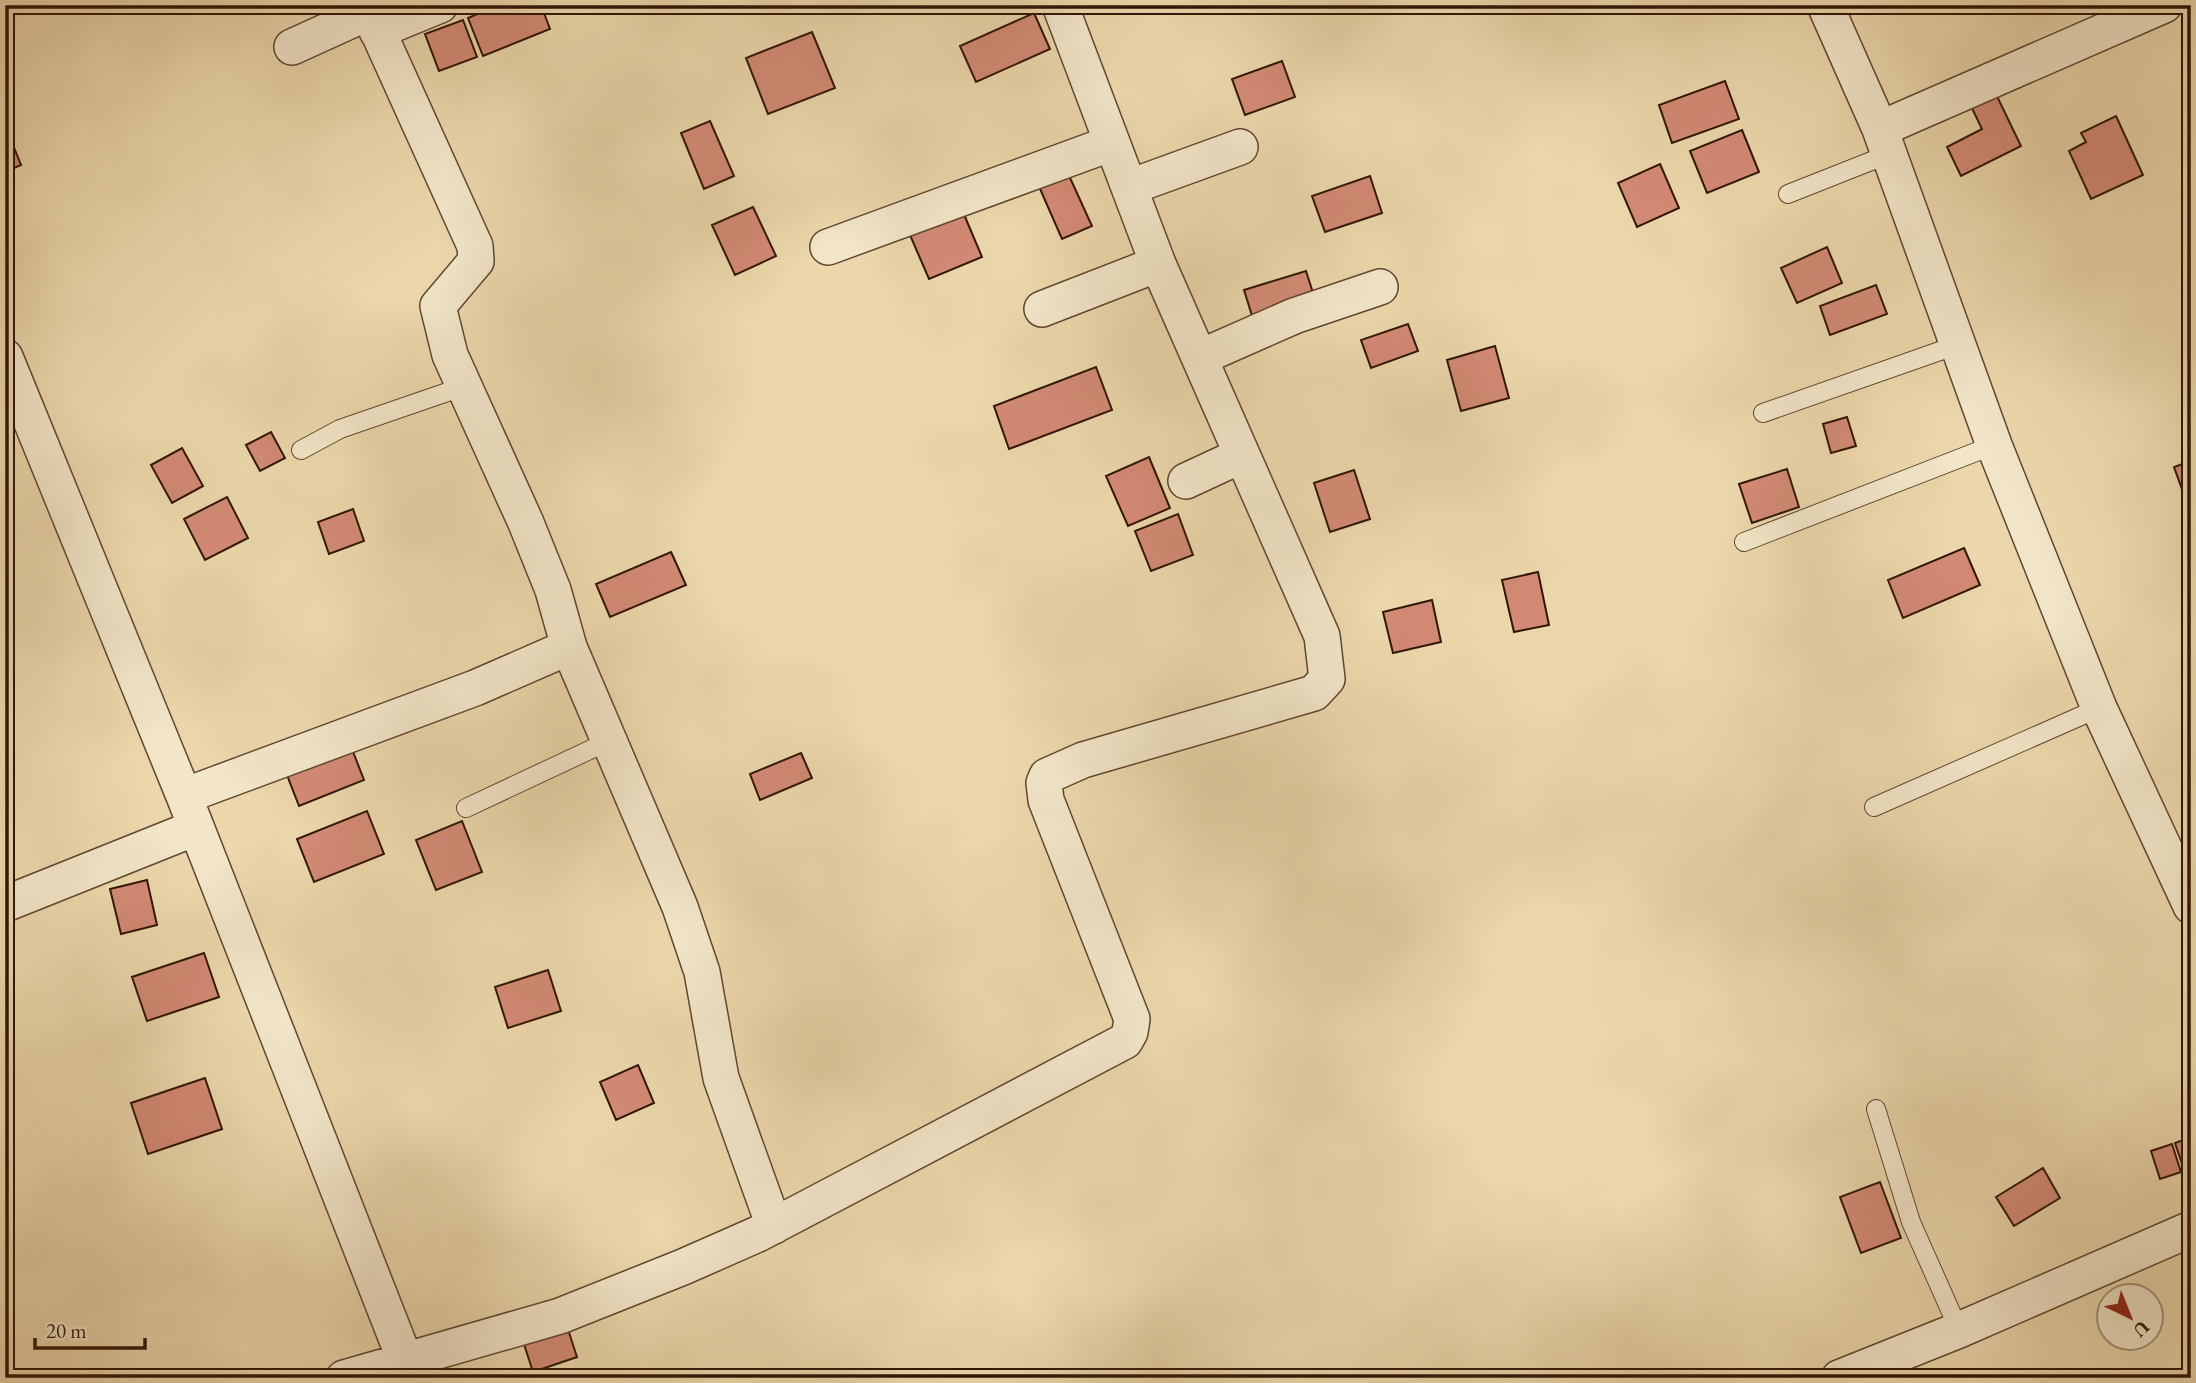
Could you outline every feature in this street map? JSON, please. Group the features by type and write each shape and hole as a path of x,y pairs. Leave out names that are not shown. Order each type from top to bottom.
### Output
{"street":[{"path":"292,47 371,16 440,5"},
{"path":"344,1378 409,1370 560,1316 682,1267 774,1226 1125,1041 1132,1019 1046,800 1044,783 1053,771 1083,760 1314,693 1327,679 1322,636 1158,264 1060,5"},
{"path":"1825,5 1885,141 1956,345 2099,708 2191,906"},
{"path":"1885,141 2164,5"},
{"path":"371,16 475,246 477,261 438,306 450,355 526,523 553,590 569,647 611,740 680,907 702,972 721,1078 774,1226"},
{"path":"828,247 1112,143"},
{"path":"1130,187 1240,147"},
{"path":"1042,309 1158,264"},
{"path":"1201,357 1294,316 1380,287"},
{"path":"5,357 189,812 409,1370"},
{"path":"1186,481 1242,455"},
{"path":"5,904 189,812 569,647"},
{"path":"1839,1378 1959,1330 2191,1229"}],"lane":[{"path":"1788,194 1885,141"},
{"path":"1763,413 1956,345"},
{"path":"301,450 341,429 465,386"},
{"path":"1744,542 1994,445"},
{"path":"1874,807 2099,708"},
{"path":"466,807 611,740"},
{"path":"1876,1109 1911,1222 1959,1330"}],"building":[{"path":"498,5 541,5 550,29 483,56 468,18"},
{"path":"1034,13 1050,49 976,82 960,46"},
{"path":"463,20 477,57 439,71 425,34"},
{"path":"812,32 835,88 768,114 746,58"},
{"path":"1282,61 1295,97 1245,115 1232,79"},
{"path":"1725,81 1739,119 1672,143 1659,105"},
{"path":"1994,90 2021,146 1961,176 1947,147 1982,129 1969,102"},
{"path":"2116,116 2143,175 2091,199 2069,151 2086,142 2081,133"},
{"path":"710,121 734,176 704,189 681,133"},
{"path":"5,125 21,165 5,172"},
{"path":"1742,130 1759,172 1707,193 1690,151"},
{"path":"1660,164 1679,208 1637,227 1618,183"},
{"path":"1066,169 1092,226 1062,239 1037,182"},
{"path":"1370,176 1382,213 1325,232 1312,196"},
{"path":"753,207 776,256 735,275 712,225"},
{"path":"963,212 982,257 929,279 910,235"},
{"path":"1827,247 1842,283 1797,303 1781,268"},
{"path":"1306,271 1316,302 1254,322 1244,290"},
{"path":"1876,285 1887,314 1830,335 1820,306"},
{"path":"1408,324 1418,351 1371,368 1361,340"},
{"path":"1495,346 1509,398 1461,411 1447,360"},
{"path":"1096,367 1112,410 1009,449 994,406"},
{"path":"1847,417 1856,446 1831,453 1823,424"},
{"path":"271,432 285,458 260,471 246,445"},
{"path":"182,448 203,486 172,503 151,465"},
{"path":"1149,457 1170,508 1128,526 1106,476"},
{"path":"2191,461 2191,514 2174,467"},
{"path":"1787,469 1799,507 1752,523 1739,484"},
{"path":"1354,470 1370,519 1330,532 1314,483"},
{"path":"227,497 248,538 205,560 184,519"},
{"path":"353,509 364,541 329,554 318,522"},
{"path":"1178,514 1193,555 1151,571 1135,531"},
{"path":"1964,548 1980,585 1903,618 1888,580"},
{"path":"671,552 686,585 610,617 596,584"},
{"path":"1538,572 1549,625 1514,632 1502,580"},
{"path":"1432,600 1441,642 1393,653 1383,612"},
{"path":"352,749 364,780 299,806 287,775"},
{"path":"801,753 812,778 760,800 750,774"},
{"path":"367,811 384,854 314,882 297,839"},
{"path":"462,821 482,872 436,890 416,840"},
{"path":"147,880 157,925 121,934 110,889"},
{"path":"204,953 219,997 147,1021 132,977"},
{"path":"548,970 561,1011 508,1028 495,987"},
{"path":"638,1065 654,1103 616,1120 600,1082"},
{"path":"205,1078 222,1129 148,1154 131,1103"},
{"path":"2191,1137 2191,1183 2189,1184 2175,1143"},
{"path":"2172,1144 2181,1172 2160,1179 2151,1151"},
{"path":"2043,1168 2060,1198 2014,1226 1996,1197"},
{"path":"1880,1182 1901,1238 1861,1253 1840,1197"},
{"path":"565,1320 577,1357 533,1372 521,1335"}]}
